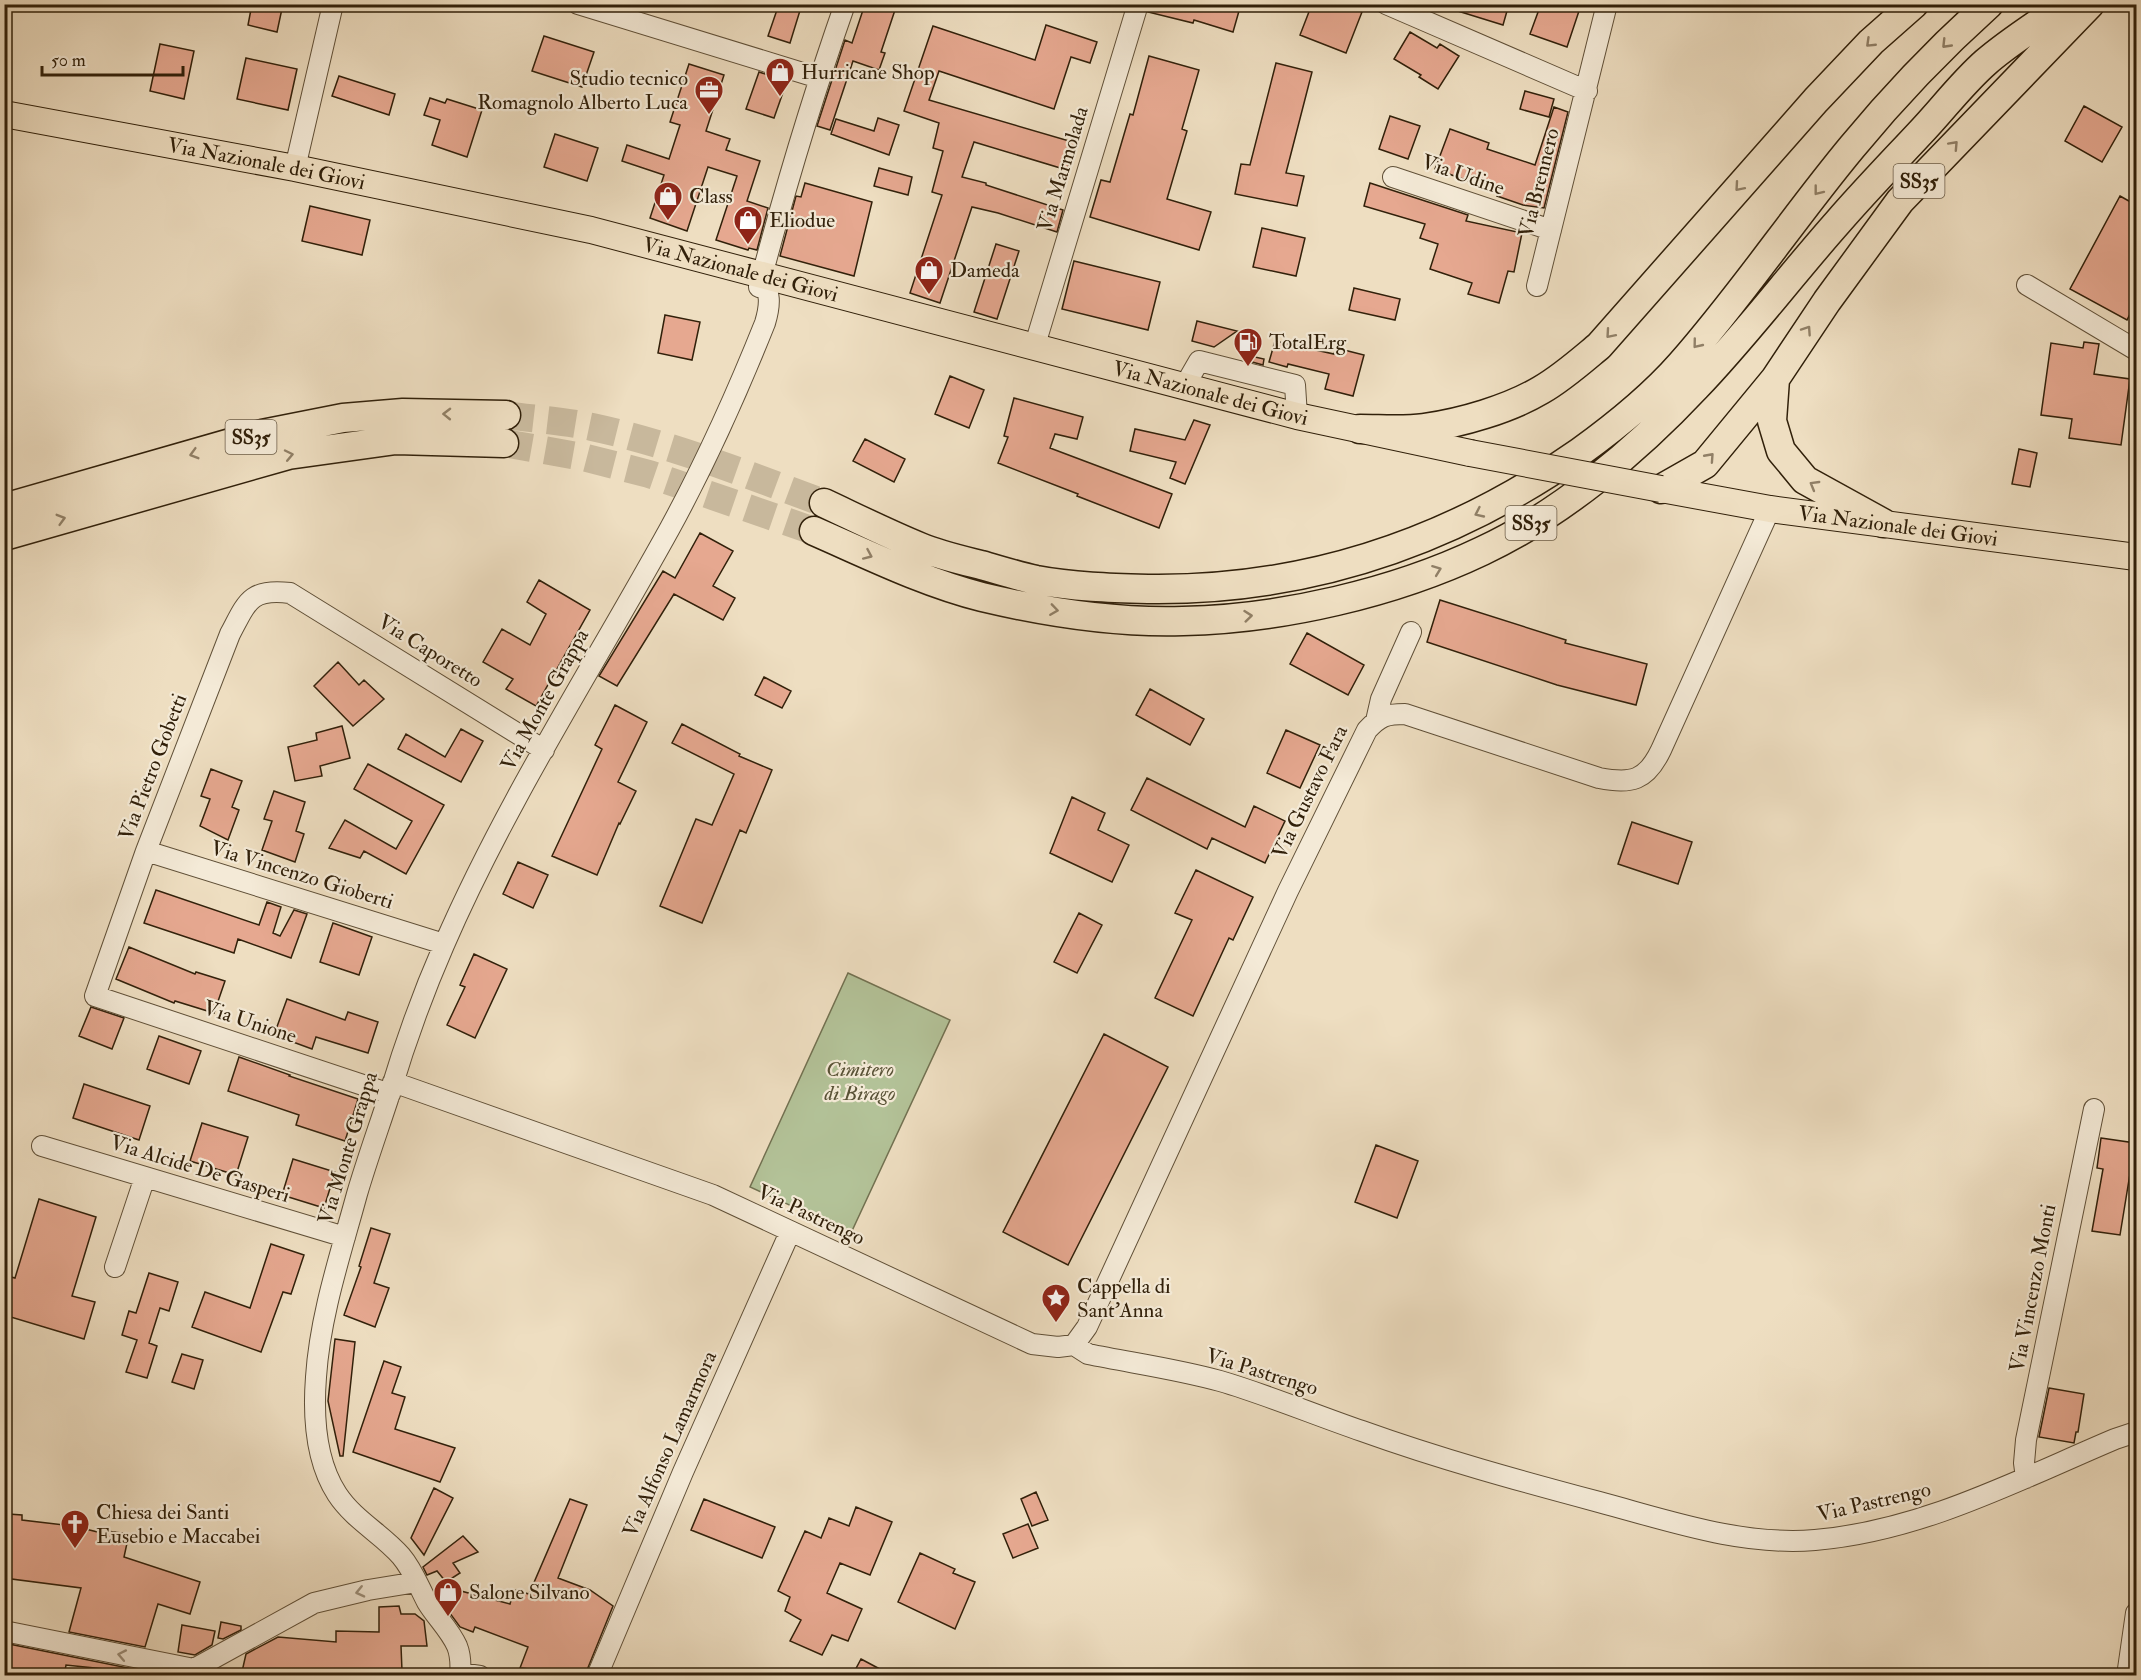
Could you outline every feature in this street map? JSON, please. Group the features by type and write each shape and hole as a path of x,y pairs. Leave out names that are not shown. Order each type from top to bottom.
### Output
{"highway":[{"path":"1360,429 1423,429 1474,416 1508,406 1541,390 1572,369 1599,345 1871,42 1914,4"},
{"name":"SS35","path":"824,503 923,549 1036,580 1114,588 1187,589 1263,583 1345,565 1415,541 1482,513 1537,482 1604,435 1680,365 1851,148 1902,90 1949,41 1989,4"},
{"name":"SS35","path":"814,531 925,580 982,597 1110,618 1182,621 1253,616 1382,590 1440,570 1485,550 1527,526 1612,467 1629,452 1698,385 1840,220 1986,62 2066,4"},
{"name":"SS35","path":"1661,489 1705,464 1775,379 1827,301 1900,201 2090,4"},
{"name":"SS35","path":"1775,379 1772,421 1781,451 1805,480 1883,523"},
{"name":"SS35","path":"4,508 262,434 343,418 403,413 505,429 396,440 288,455 4,536"}],"main road":[{"name":"Via Nazionale dei Giovi","path":"4,114 295,168 591,230 1297,416 1470,453 1770,509 2136,557"}],"street":[{"path":"295,168 333,4"},
{"path":"578,4 819,78"},
{"name":"Via Monte Grappa","path":"460,1674 460,1657 456,1645 401,1556 351,1511 337,1494 329,1479 320,1451 316,1427 316,1371 326,1314 366,1163 444,944 544,750 670,528 716,438 759,340 755,308 762,275 819,78 845,4"},
{"name":"Via Marmolada","path":"1034,348 1137,4"},
{"path":"1386,4 1587,91"},
{"name":"Via Brennero","path":"1537,286 1607,4"},
{"name":"Via Udine","path":"1393,177 1551,230"},
{"path":"2027,285 2136,350"},
{"name":"Via Gustavo Fara","path":"1074,1345 1086,1327 1288,891 1367,730 1388,714 1405,714 1599,778 1622,782 1641,777 1654,765 1770,509"},
{"name":"Via Pietro Gobetti","path":"95,996 146,851 230,634 243,609 255,596 272,591 291,593"},
{"name":"Via Caporetto","path":"291,593 544,750"},
{"path":"1376,721 1381,699 1412,632"},
{"name":"Via Vincenzo Gioberti","path":"146,851 444,944"},
{"name":"Via Unione","path":"95,996 391,1088"},
{"name":"Via Pastrengo","path":"391,1088 713,1196 1032,1344 1058,1347 1074,1345 1088,1354 1218,1381 1268,1396 1421,1451 1520,1481 1676,1523 1753,1540 1796,1541 1857,1535 1937,1513 2136,1432"},
{"name":"Via Vincenzo Monti","path":"2026,1478 2024,1463 2026,1440 2094,1108"},
{"name":"Via Alcide De Gasperi","path":"42,1146 345,1237"},
{"path":"115,1267 145,1178"},
{"name":"Via Alfonso Lamarmora","path":"597,1676 683,1472 790,1232"},
{"path":"4,1631 194,1670 314,1603 368,1590 417,1582"},
{"path":"2127,1676 2136,1613"},
{"path":"460,1674 480,1676"}],"green space":[{"name":"Cimitero di Birago","path":"848,973 950,1020 851,1233 750,1187"}],"building":[{"path":"252,4 283,4 277,32 248,25"},
{"path":"779,4 802,4 790,43 768,36"},
{"path":"865,4 897,4 881,52 885,53 879,70 853,61 830,130 817,126 845,40 852,43"},
{"path":"1150,4 1241,4 1233,32 1194,20 1193,23 1148,12"},
{"path":"1312,4 1343,4 1362,12 1346,53 1300,35"},
{"path":"1449,4 1509,4 1503,25 1448,8"},
{"path":"1541,4 1569,4 1580,8 1567,47 1530,34"},
{"path":"1046,25 1097,42 1090,63 1071,57 1054,109 939,71 929,100 1076,143 1067,170 974,142 962,177 1063,210 1057,232 972,207 940,303 910,293 942,195 932,192 943,151 933,148 939,123 904,111 933,26 1035,60"},
{"path":"1410,32 1437,48 1440,44 1459,56 1438,89 1419,77 1421,75 1394,59"},
{"path":"544,36 594,52 582,87 532,71"},
{"path":"160,44 194,51 184,99 150,91"},
{"path":"1149,56 1199,70 1182,129 1187,131 1167,199 1211,212 1199,250 1090,217 1101,180 1110,182 1130,114 1133,115"},
{"path":"246,58 297,69 288,110 237,99"},
{"path":"1276,63 1312,72 1286,173 1304,176 1297,206 1235,194 1241,164 1250,165"},
{"path":"689,64 724,75 706,131 730,139 726,150 760,161 747,201 768,208 757,250 749,248 748,250 716,240 737,176 708,167 687,231 650,218 664,175 622,161 627,145 669,159 680,125 670,122"},
{"path":"759,72 787,81 774,118 746,109"},
{"path":"339,76 395,94 389,115 332,96"},
{"path":"1525,91 1554,99 1549,117 1520,109"},
{"path":"430,98 445,103 447,99 482,110 467,157 432,145 440,120 424,115"},
{"path":"2084,106 2122,127 2102,162 2065,141"},
{"path":"1554,107 1568,112 1544,208 1523,205 1497,196 1499,192 1435,169 1450,129 1489,143 1487,149 1535,165"},
{"path":"1390,116 1420,126 1408,159 1379,149"},
{"path":"878,118 899,125 889,155 831,134 836,119 874,131"},
{"path":"555,134 598,148 587,181 544,167"},
{"path":"879,168 912,177 908,195 874,186"},
{"path":"805,183 872,202 854,276 780,256 796,196 801,197"},
{"path":"1370,183 1468,215 1466,221 1522,233 1514,272 1508,271 1499,303 1468,294 1472,283 1430,269 1438,244 1420,238 1425,224 1364,206"},
{"path":"2120,196 2136,205 2136,302 2127,320 2070,289"},
{"path":"310,206 370,220 362,255 302,241"},
{"path":"1262,228 1305,238 1296,276 1253,267"},
{"path":"996,244 1019,251 997,319 974,312"},
{"path":"1074,261 1160,282 1148,330 1062,309"},
{"path":"1354,288 1400,299 1395,320 1349,310"},
{"path":"665,315 700,322 692,360 658,353"},
{"path":"1197,321 1237,331 1214,347 1192,341"},
{"path":"1275,341 1334,354 1336,348 1364,355 1353,396 1325,389 1329,374 1269,362"},
{"path":"2084,342 2099,344 2094,374 2130,379 2121,445 2069,438 2072,419 2041,415 2051,343 2083,348"},
{"path":"1246,355 1264,359 1263,365 1245,360"},
{"path":"950,376 984,390 969,428 935,414"},
{"path":"1014,398 1083,417 1077,439 1055,434 1050,448 1172,494 1159,528 998,463 1008,437 1004,436"},
{"path":"1194,420 1210,425 1185,484 1170,478 1176,462 1130,451 1135,429 1185,440"},
{"path":"865,439 905,459 894,482 853,461"},
{"path":"2019,449 2037,453 2030,487 2012,484"},
{"path":"700,533 733,551 713,586 735,598 723,620 674,594 617,686 599,676 663,571 675,578"},
{"path":"539,580 590,610 536,706 506,689 513,679 483,662 502,629 530,645 546,614 527,602"},
{"path":"1440,600 1566,640 1565,643 1647,664 1636,705 1557,685 1427,642"},
{"path":"1307,633 1364,665 1348,695 1290,664"},
{"path":"338,662 359,685 364,680 384,699 353,726 314,686"},
{"path":"764,677 791,691 782,708 755,695"},
{"path":"1150,689 1204,719 1190,745 1136,715"},
{"path":"615,705 647,722 618,782 636,791 619,823 597,875 552,856 602,749 595,745"},
{"path":"682,724 740,754 739,756 772,770 746,833 740,830 702,923 660,906 696,819 712,825 734,774 672,743"},
{"path":"342,726 350,758 320,766 322,776 295,781 288,747 317,740 316,733"},
{"path":"461,729 483,741 461,782 398,749 406,734 445,757"},
{"path":"1286,730 1320,745 1300,788 1267,773"},
{"path":"368,764 444,805 406,874 364,851 360,858 329,848 345,820 396,849 412,821 354,789"},
{"path":"211,769 242,781 232,807 239,810 228,840 200,826 210,799 201,796"},
{"path":"1147,778 1245,827 1254,806 1285,821 1265,863 1212,838 1207,849 1131,810"},
{"path":"274,791 305,802 296,831 304,834 295,862 262,850 272,821 264,819"},
{"path":"1072,797 1105,813 1098,830 1129,845 1112,882 1050,853"},
{"path":"1632,822 1692,842 1678,884 1618,864"},
{"path":"518,862 548,875 533,908 503,894"},
{"path":"1196,870 1253,897 1233,940 1229,938 1193,1016 1155,998 1192,920 1175,913"},
{"path":"156,890 259,925 267,902 281,907 273,933 280,936 294,910 307,914 291,958 238,939 234,953 144,923"},
{"path":"1079,913 1102,925 1077,973 1054,962"},
{"path":"333,923 372,937 359,975 320,962"},
{"path":"129,947 195,974 196,972 225,981 214,1013 175,1001 174,1003 116,979"},
{"path":"474,954 507,969 475,1038 447,1025 465,987 460,985"},
{"path":"287,999 345,1020 348,1012 378,1022 368,1053 316,1037 312,1049 274,1035"},
{"path":"91,1007 124,1018 112,1049 79,1036"},
{"path":"1104,1034 1168,1067 1068,1265 1003,1232"},
{"path":"159,1036 201,1051 189,1084 147,1069"},
{"path":"239,1057 358,1099 345,1141 296,1125 299,1115 228,1091"},
{"path":"84,1084 150,1106 139,1140 73,1118"},
{"path":"202,1123 248,1137 236,1175 190,1161"},
{"path":"2101,1138 2135,1143 2120,1235 2092,1231 2103,1169 2097,1168"},
{"path":"1376,1145 1418,1161 1397,1218 1355,1202"},
{"path":"293,1159 335,1172 324,1208 282,1195"},
{"path":"39,1199 96,1217 72,1296 95,1302 84,1339 4,1315 4,1299 11,1277 15,1278"},
{"path":"371,1228 390,1234 374,1283 389,1288 375,1327 344,1315 361,1267 359,1266"},
{"path":"271,1244 304,1255 291,1294 283,1292 261,1352 192,1327 205,1292 250,1308"},
{"path":"149,1273 178,1282 169,1311 160,1308 149,1343 157,1346 147,1378 126,1372 137,1340 122,1335 129,1311 136,1313"},
{"path":"335,1339 355,1342 343,1456 340,1456 328,1401"},
{"path":"182,1354 203,1360 194,1389 172,1382"},
{"path":"384,1361 401,1367 392,1393 405,1397 395,1429 455,1448 440,1482 353,1452"},
{"path":"2049,1388 2084,1394 2074,1443 2039,1437"},
{"path":"434,1488 453,1498 424,1555 411,1538"},
{"path":"1036,1492 1048,1520 1032,1526 1021,1499"},
{"path":"570,1499 587,1505 558,1578 590,1590 613,1606 585,1675 520,1668 528,1647 475,1627 473,1632 460,1627 449,1612 457,1590 510,1604 514,1590 529,1594"},
{"path":"704,1499 775,1527 762,1558 691,1530"},
{"path":"856,1507 892,1522 870,1575 840,1563 827,1593 862,1609 848,1641 832,1635 822,1655 790,1641 801,1620 785,1611 790,1597 778,1591 805,1531 821,1538 829,1518 849,1526"},
{"path":"8,1514 22,1515 22,1520 65,1524 106,1534 107,1531 129,1534 124,1557 200,1582 190,1614 158,1604 145,1647 69,1632 81,1588 4,1578 4,1539"},
{"path":"1028,1524 1038,1548 1013,1558 1003,1534"},
{"path":"463,1536 478,1552 453,1563 460,1573 446,1582 437,1571 427,1575 423,1567"},
{"path":"920,1553 955,1569 953,1573 975,1582 955,1629 898,1602"},
{"path":"399,1606 401,1614 415,1614 424,1621 427,1646 401,1646 402,1671 369,1673 369,1676 241,1676 246,1654 278,1637 336,1642 336,1631 379,1632 379,1607"},
{"path":"221,1622 241,1626 241,1630 223,1639 218,1638"},
{"path":"182,1625 215,1631 212,1645 195,1655 178,1652"},
{"path":"4,1643 138,1670 136,1676 103,1676 104,1669 66,1665 64,1676 45,1676 4,1667"},
{"path":"861,1659 893,1676 852,1676"}],"tunnel":[{"path":"506,415 581,425 651,442 824,503"},
{"path":"504,443 583,457 649,474 814,531"}],"place":[{"name":"Hurricane Shop","path":"780,98"},
{"name":"Studio tecnico Romagnolo Alberto Luca","path":"709,116"},
{"name":"Class","path":"668,222"},
{"name":"Eliodue","path":"748,246"},
{"name":"Dameda","path":"929,296"},
{"name":"TotalErg","path":"1248,368"},
{"name":"Cappella di Sant'Anna","path":"1056,1324"},
{"name":"Chiesa dei Santi Eusebio e Maccabei","path":"75,1550"},
{"name":"Salone Silvano","path":"448,1618"}]}
